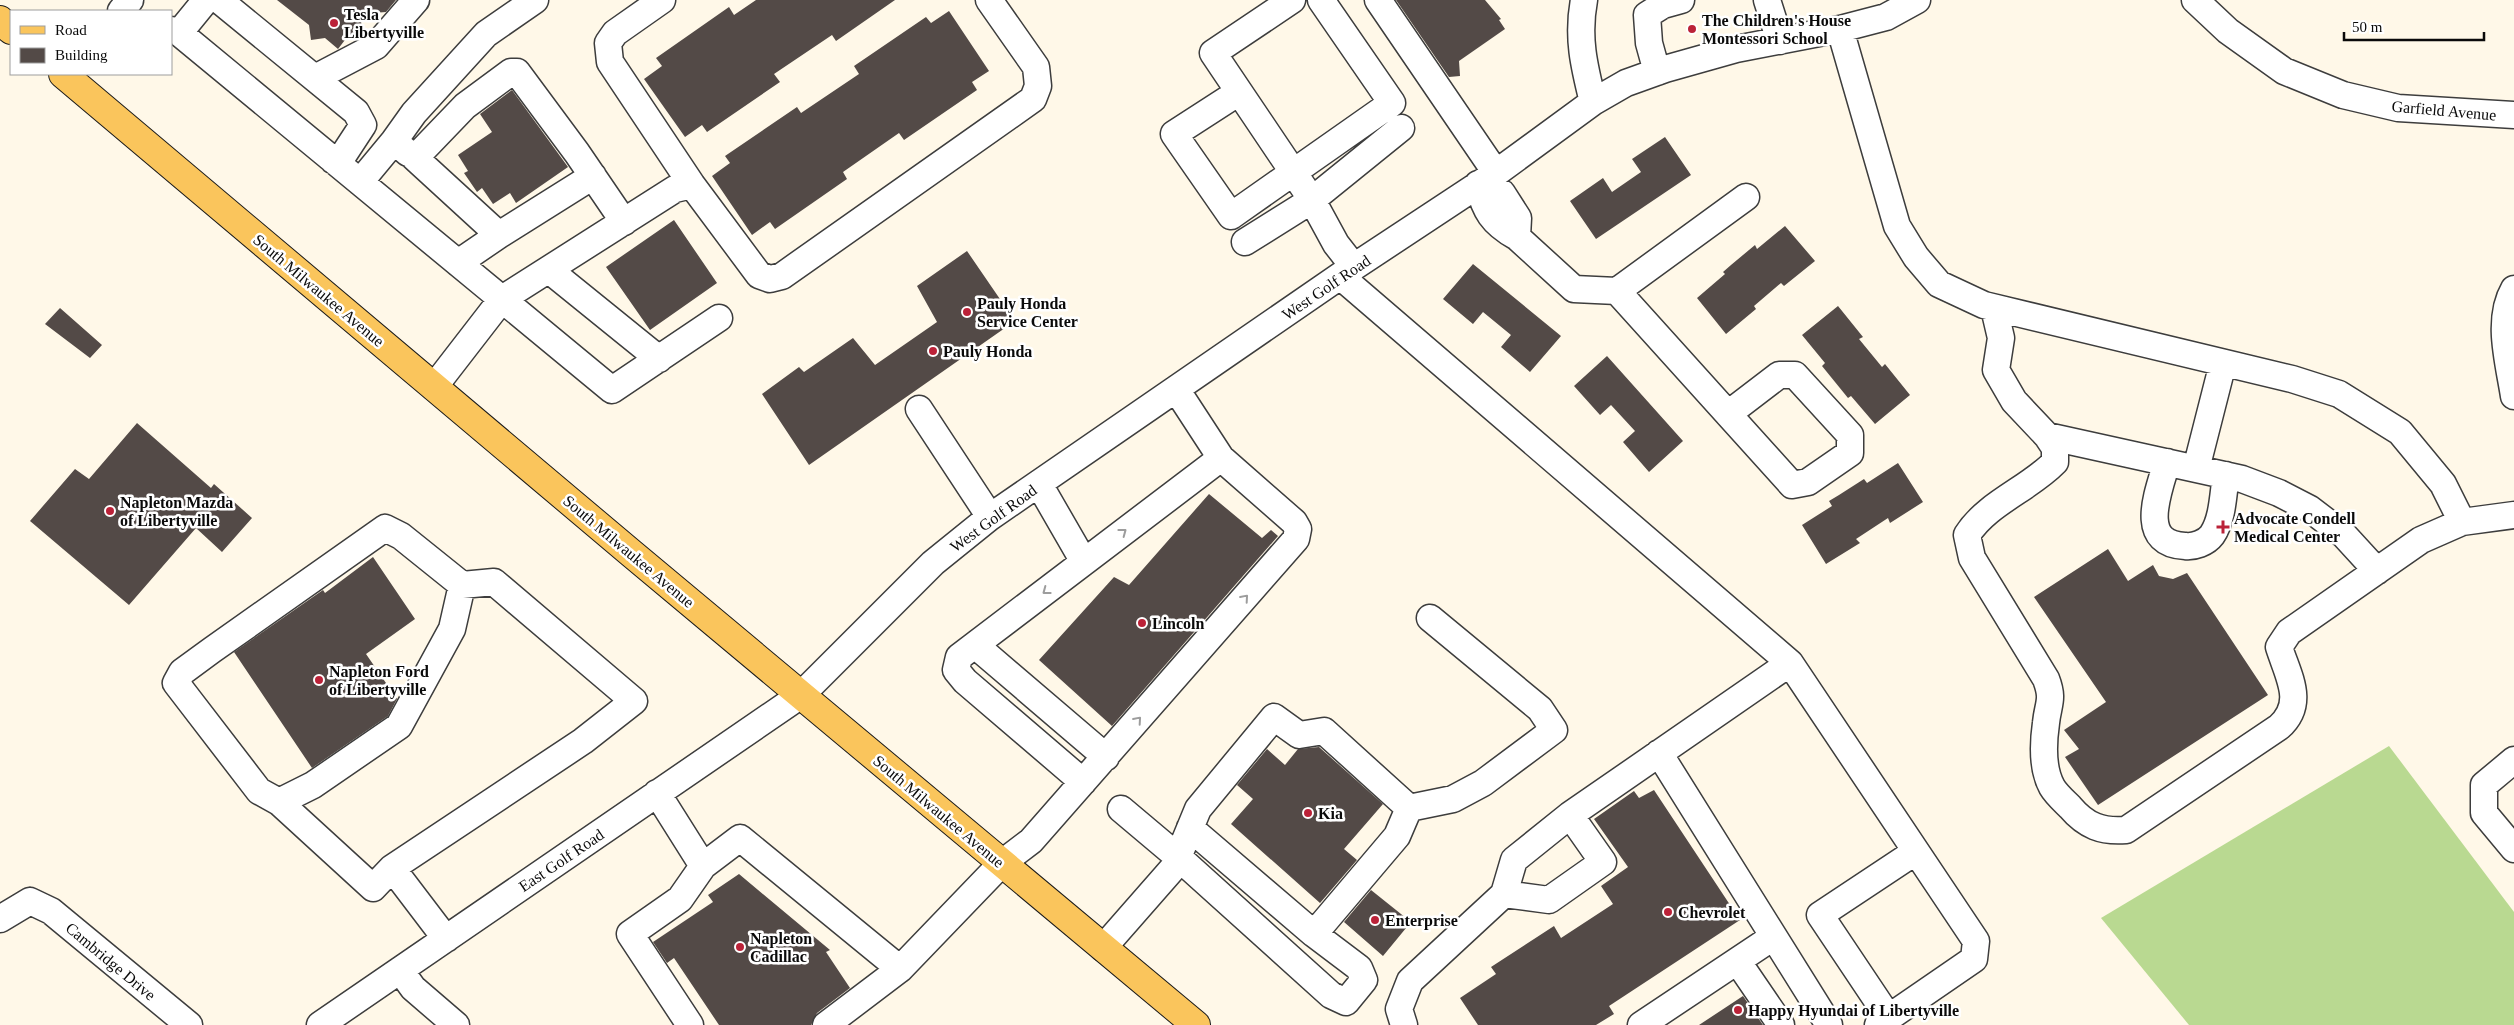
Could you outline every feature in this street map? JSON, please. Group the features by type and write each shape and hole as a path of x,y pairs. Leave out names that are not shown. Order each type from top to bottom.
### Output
{"main road":[{"path":"0,20 10,29"},
{"name":"South Milwaukee Avenue","path":"67,75 434,387 1196,1025"}],"street":[{"path":"206,0 184,27 174,31 334,160 612,390 719,318"},
{"path":"220,0 356,112 363,125 344,154 334,160"},
{"path":"315,78 376,46 416,0"},
{"path":"360,182 394,142 414,113 486,34 509,0"},
{"path":"486,34 535,0"},
{"path":"662,0 615,33 608,43 610,62 692,185 759,275 770,279 782,276 1033,99 1038,86 1036,67 989,0"},
{"path":"1292,0 1213,53 1312,200 1336,244 1347,272 1790,663 1976,942 1974,959 1884,1022 1820,915 1915,852"},
{"path":"1239,92 1174,134 1230,216 1392,102 1321,0"},
{"path":"1378,0 1487,179 1484,208 1502,229 1517,237 1574,289 1617,290 1746,197"},
{"path":"1584,0 1579,25 1586,73 1594,102"},
{"path":"1767,0 1780,41"},
{"name":"West Golf Road","path":"801,695 933,563 990,517 1347,272 1487,179 1594,102 1626,83 1657,72 1736,49 1840,29 1886,17 1917,0"},
{"name":"Garfield Avenue","path":"2195,0 2228,31 2284,72 2343,95 2398,108 2514,115"},
{"path":"1657,72 1648,43 1647,15 1672,2"},
{"path":"1840,29 1897,226 1916,257 1939,284 1994,308 2292,379 2339,394 2400,432 2443,484 2462,522"},
{"path":"415,158 465,106 511,72 517,72 624,222"},
{"path":"1245,242 1312,200 1400,128"},
{"path":"394,142 415,158 500,235"},
{"path":"458,263 592,176"},
{"path":"434,387 502,300 676,189 692,185"},
{"path":"549,270 659,359"},
{"path":"2514,289 2510,296 2504,335 2514,396"},
{"path":"1617,290 1728,414 1792,485 1808,482 1850,453 1850,435 1795,374 1779,375 1728,414"},
{"path":"1994,308 2001,338 1996,370 2014,401 2048,436 2055,448 2055,462 2041,477 1976,521 1967,535 1972,558 2046,679 2052,695 2046,724 2044,762 2052,788 2076,815 2093,828 2110,832 2126,830 2288,718 2294,701 2293,691 2280,647 2289,632 2426,537 2462,522 2514,515"},
{"path":"2196,469 2223,363"},
{"path":"826,1025 900,969 1002,863 1031,841 1296,538 1298,529 1294,522 1221,458 1176,389"},
{"path":"919,409 990,517"},
{"path":"2048,436 2226,475 2280,493 2310,509 2344,535 2377,571"},
{"path":"1083,782 965,681 956,670 967,651 1221,458"},
{"path":"2167,462 2153,512 2155,529 2169,543 2197,546 2210,537 2217,526 2226,475"},
{"path":"1038,484 1084,562"},
{"path":"385,528 401,536 462,585 494,582 634,702 583,741 392,868 373,888 279,802 259,791 176,683 182,672 385,528"},
{"path":"279,802 313,785 399,726 452,629 462,585"},
{"path":"1409,808 1453,799 1483,784 1554,730 1540,709 1430,618"},
{"path":"967,651 1106,757"},
{"path":"1404,1025 1399,1009 1410,980 1504,894 1514,860 1570,815 1790,663"},
{"name":"East Golf Road","path":"320,1025 801,695"},
{"path":"1103,948 1174,867 1198,810 1274,717 1299,735 1324,731 1409,808"},
{"path":"1660,753 1829,1025"},
{"path":"2514,760 2484,785 2484,813 2514,849"},
{"path":"657,794 703,866"},
{"path":"1314,934 1397,836 1409,808"},
{"path":"1121,809 1178,857 1331,996 1346,1002 1364,980 1359,968 1314,934 1190,828"},
{"path":"1504,894 1549,900 1603,862 1570,815"},
{"path":"690,1025 630,934 680,899 703,866 740,838 900,969"},
{"path":"392,868 446,939"},
{"name":"Cambridge Drive","path":"0,919 31,895 189,1025"},
{"path":"1642,1025 1773,937"},
{"path":"1738,962 1781,1025"},
{"path":"400,970 413,988 456,1025"}],"green space":[{"path":"2389,746 2514,912 2514,1025 2189,1025 2101,918"}],"building":[{"name":"Tesla Libertyville","path":"277,0 396,0 386,12 360,14 363,35 348,36 338,49 325,38 311,40 309,25"},
{"path":"756,0 895,0 836,41 832,35 774,74 780,82 707,132 702,125 685,137 644,79 662,66 656,58 729,7 734,15"},
{"path":"1396,0 1485,0 1501,19 1499,20 1505,29 1459,61 1460,76 1449,77"},
{"path":"949,11 989,71 972,82 977,90 904,140 899,133 843,172 847,179 775,229 770,222 752,235 712,176 730,163 725,156 797,107 801,113 859,74 854,66 926,17 931,23"},
{"path":"512,90 568,167 516,203 510,193 493,204 482,188 477,192 464,173 468,171 458,155 492,132 480,114"},
{"path":"1665,137 1691,175 1596,239 1570,201 1603,178 1612,192 1641,172 1632,159"},
{"path":"674,220 717,283 650,330 606,267"},
{"path":"1785,226 1815,261 1784,286 1781,283 1754,306 1756,309 1726,334 1697,298 1725,274 1723,272 1755,245 1757,249"},
{"name":"Pauly Honda","path":"967,251 1015,321 809,465 762,394 799,367 804,372 853,338 875,365 937,322 917,286"},
{"path":"1473,264 1561,336 1530,372 1501,347 1511,335 1483,312 1473,324 1443,299"},
{"path":"1838,306 1863,337 1859,339 1882,367 1885,364 1910,395 1875,424 1851,396 1848,398 1822,366 1825,363 1802,335"},
{"path":"60,308 102,345 90,358 45,324"},
{"path":"1607,356 1683,441 1649,472 1623,442 1635,431 1611,405 1600,415 1574,386"},
{"name":"Napleton Mazda of Libertyville","path":"137,423 211,488 214,484 252,518 222,552 196,528 129,605 30,521 75,469 89,479"},
{"path":"1898,463 1923,502 1890,523 1888,518 1856,539 1860,543 1826,564 1802,525 1832,506 1829,501 1864,479 1867,483"},
{"name":"Lincoln","path":"1209,494 1262,538 1271,530 1278,536 1112,726 1039,660 1114,577 1129,585"},
{"path":"2108,549 2128,581 2153,565 2159,576 2173,579 2187,573 2268,695 2098,805 2065,757 2079,749 2064,730 2106,702 2034,597"},
{"name":"Napleton Ford of Libertyville","path":"373,557 415,619 366,654 397,699 388,716 312,768 234,652 323,590 325,593"},
{"name":"Kia","path":"1319,747 1383,804 1344,849 1357,860 1320,903 1231,824 1253,799 1237,785 1267,749 1285,765 1298,749"},
{"name":"Chevrolet","path":"1654,790 1740,920 1609,1006 1614,1014 1596,1025 1478,1025 1460,998 1496,974 1491,967 1554,926 1561,938 1613,904 1601,886 1628,867 1594,819 1634,791 1639,798"},
{"name":"Napleton Cadillac","path":"739,874 830,950 826,952 850,988 817,1013 811,1025 719,1025 674,958 667,963 653,942 713,902 708,895"},
{"name":"Enterprise","path":"1371,890 1411,922 1383,956 1344,922"},
{"name":"Happy Hyundai of Libertyville","path":"1743,996 1763,1025 1699,1025"}],"place":[{"name":"Tesla Libertyville","path":"334,23"},
{"name":"The Children's House Montessori School","path":"1692,29"},
{"name":"Pauly Honda Service Center","path":"967,312"},
{"name":"Pauly Honda","path":"933,351"},
{"name":"Napleton Mazda of Libertyville","path":"110,511"},
{"name":"Advocate Condell Medical Center","path":"2223,527"},
{"name":"Lincoln","path":"1142,623"},
{"name":"Napleton Ford of Libertyville","path":"319,680"},
{"name":"Kia","path":"1308,813"},
{"name":"Chevrolet","path":"1668,912"},
{"name":"Enterprise","path":"1375,920"},
{"name":"Napleton Cadillac","path":"740,947"},
{"name":"Happy Hyundai of Libertyville","path":"1738,1010"}]}
